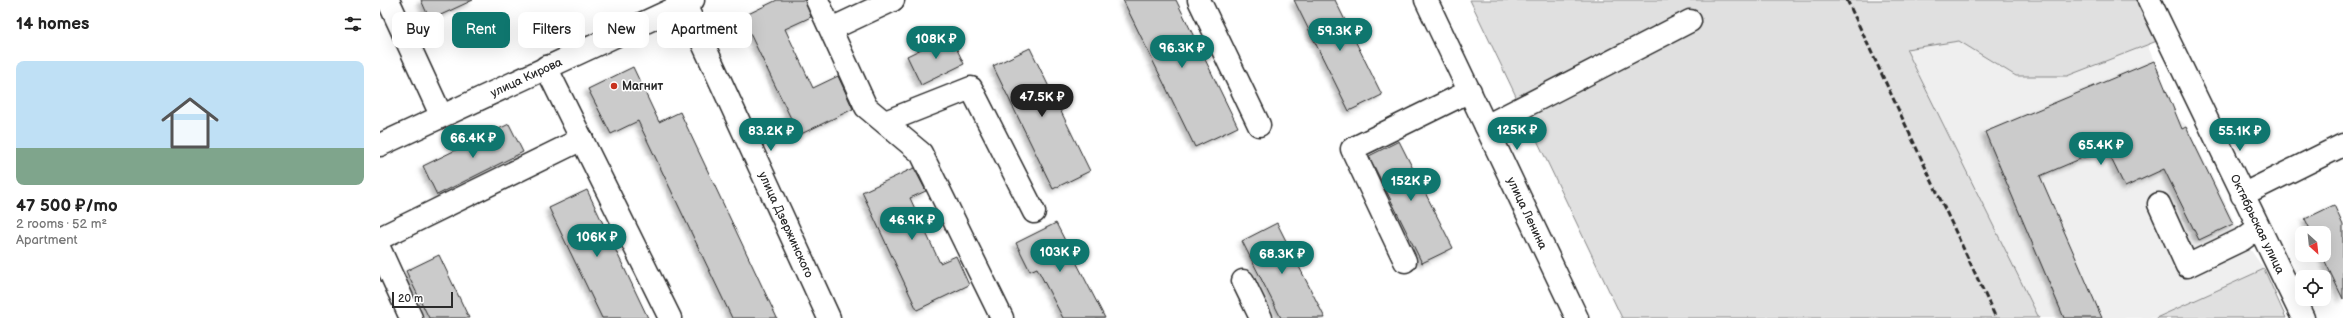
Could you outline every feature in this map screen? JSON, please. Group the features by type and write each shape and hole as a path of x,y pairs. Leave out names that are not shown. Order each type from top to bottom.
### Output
{"street":[{"path":"388,0 441,115"},
{"path":"817,0 866,107 921,153 1002,318"},
{"path":"831,29 893,0"},
{"path":"1198,0 1260,126"},
{"name":"улица Ленина","path":"1426,0 1576,318"},
{"name":"Октябрьская улица","path":"2149,0 2242,195 2303,318"},
{"name":"улица Кирова","path":"380,145 441,115 687,1"},
{"name":"улица Дзержинского","path":"687,1 830,318"},
{"path":"1486,126 1690,21"},
{"path":"546,67 670,318"},
{"path":"885,122 971,88 1034,212"},
{"path":"1405,260 1352,149 1470,91"},
{"path":"380,238 582,139"},
{"path":"2242,195 2343,145"},
{"path":"2159,204 2187,266 2243,239 2258,228"},
{"path":"380,250 411,318"},
{"path":"1243,281 1261,318"}],"shaded area":[{"path":"1470,0 2137,0 2157,41 2067,76 2016,76 1959,41 1906,49 2039,318 1622,318"},
{"path":"1959,41 2016,76 2067,76 2147,44 2177,118 2186,125 2243,239 2264,269 2156,318 2039,318 1906,49"},
{"path":"2264,269 2286,318 2156,318"}],"building":[{"path":"421,0 473,0 444,13 444,12 426,12"},
{"path":"777,0 805,0 811,17 785,29 813,88 838,76 853,109 799,135 752,38 752,12"},
{"path":"1123,0 1176,0 1238,127 1195,147"},
{"path":"1294,0 1335,0 1382,95 1349,111"},
{"path":"950,35 964,64 921,85 907,56"},
{"path":"1030,48 1090,171 1053,189 993,66"},
{"path":"2154,61 2182,129 2186,127 2233,224 2199,240 2164,169 2125,187 2106,148 2040,176 2102,318 2064,318 1985,132"},
{"path":"633,67 659,122 680,112 777,318 732,318 638,121 611,134 588,89"},
{"path":"509,124 523,152 437,195 423,166"},
{"path":"1399,141 1453,248 1422,263 1369,156"},
{"path":"914,168 926,191 910,198 940,263 956,256 969,285 917,310 862,192"},
{"path":"587,190 648,318 602,318 549,208"},
{"path":"2334,205 2343,225 2343,299 2331,274 2331,270 2329,270 2325,262 2331,262 2331,226 2308,226 2305,219"},
{"path":"1056,223 1105,318 1063,318 1037,268 1030,271 1016,243"},
{"path":"1277,223 1325,318 1281,318 1242,241"},
{"path":"439,255 469,318 429,318 406,271"}],"railway":[{"path":"1847,0 1996,318"}],"place":[{"name":"Магнит","path":"614,86"}]}
